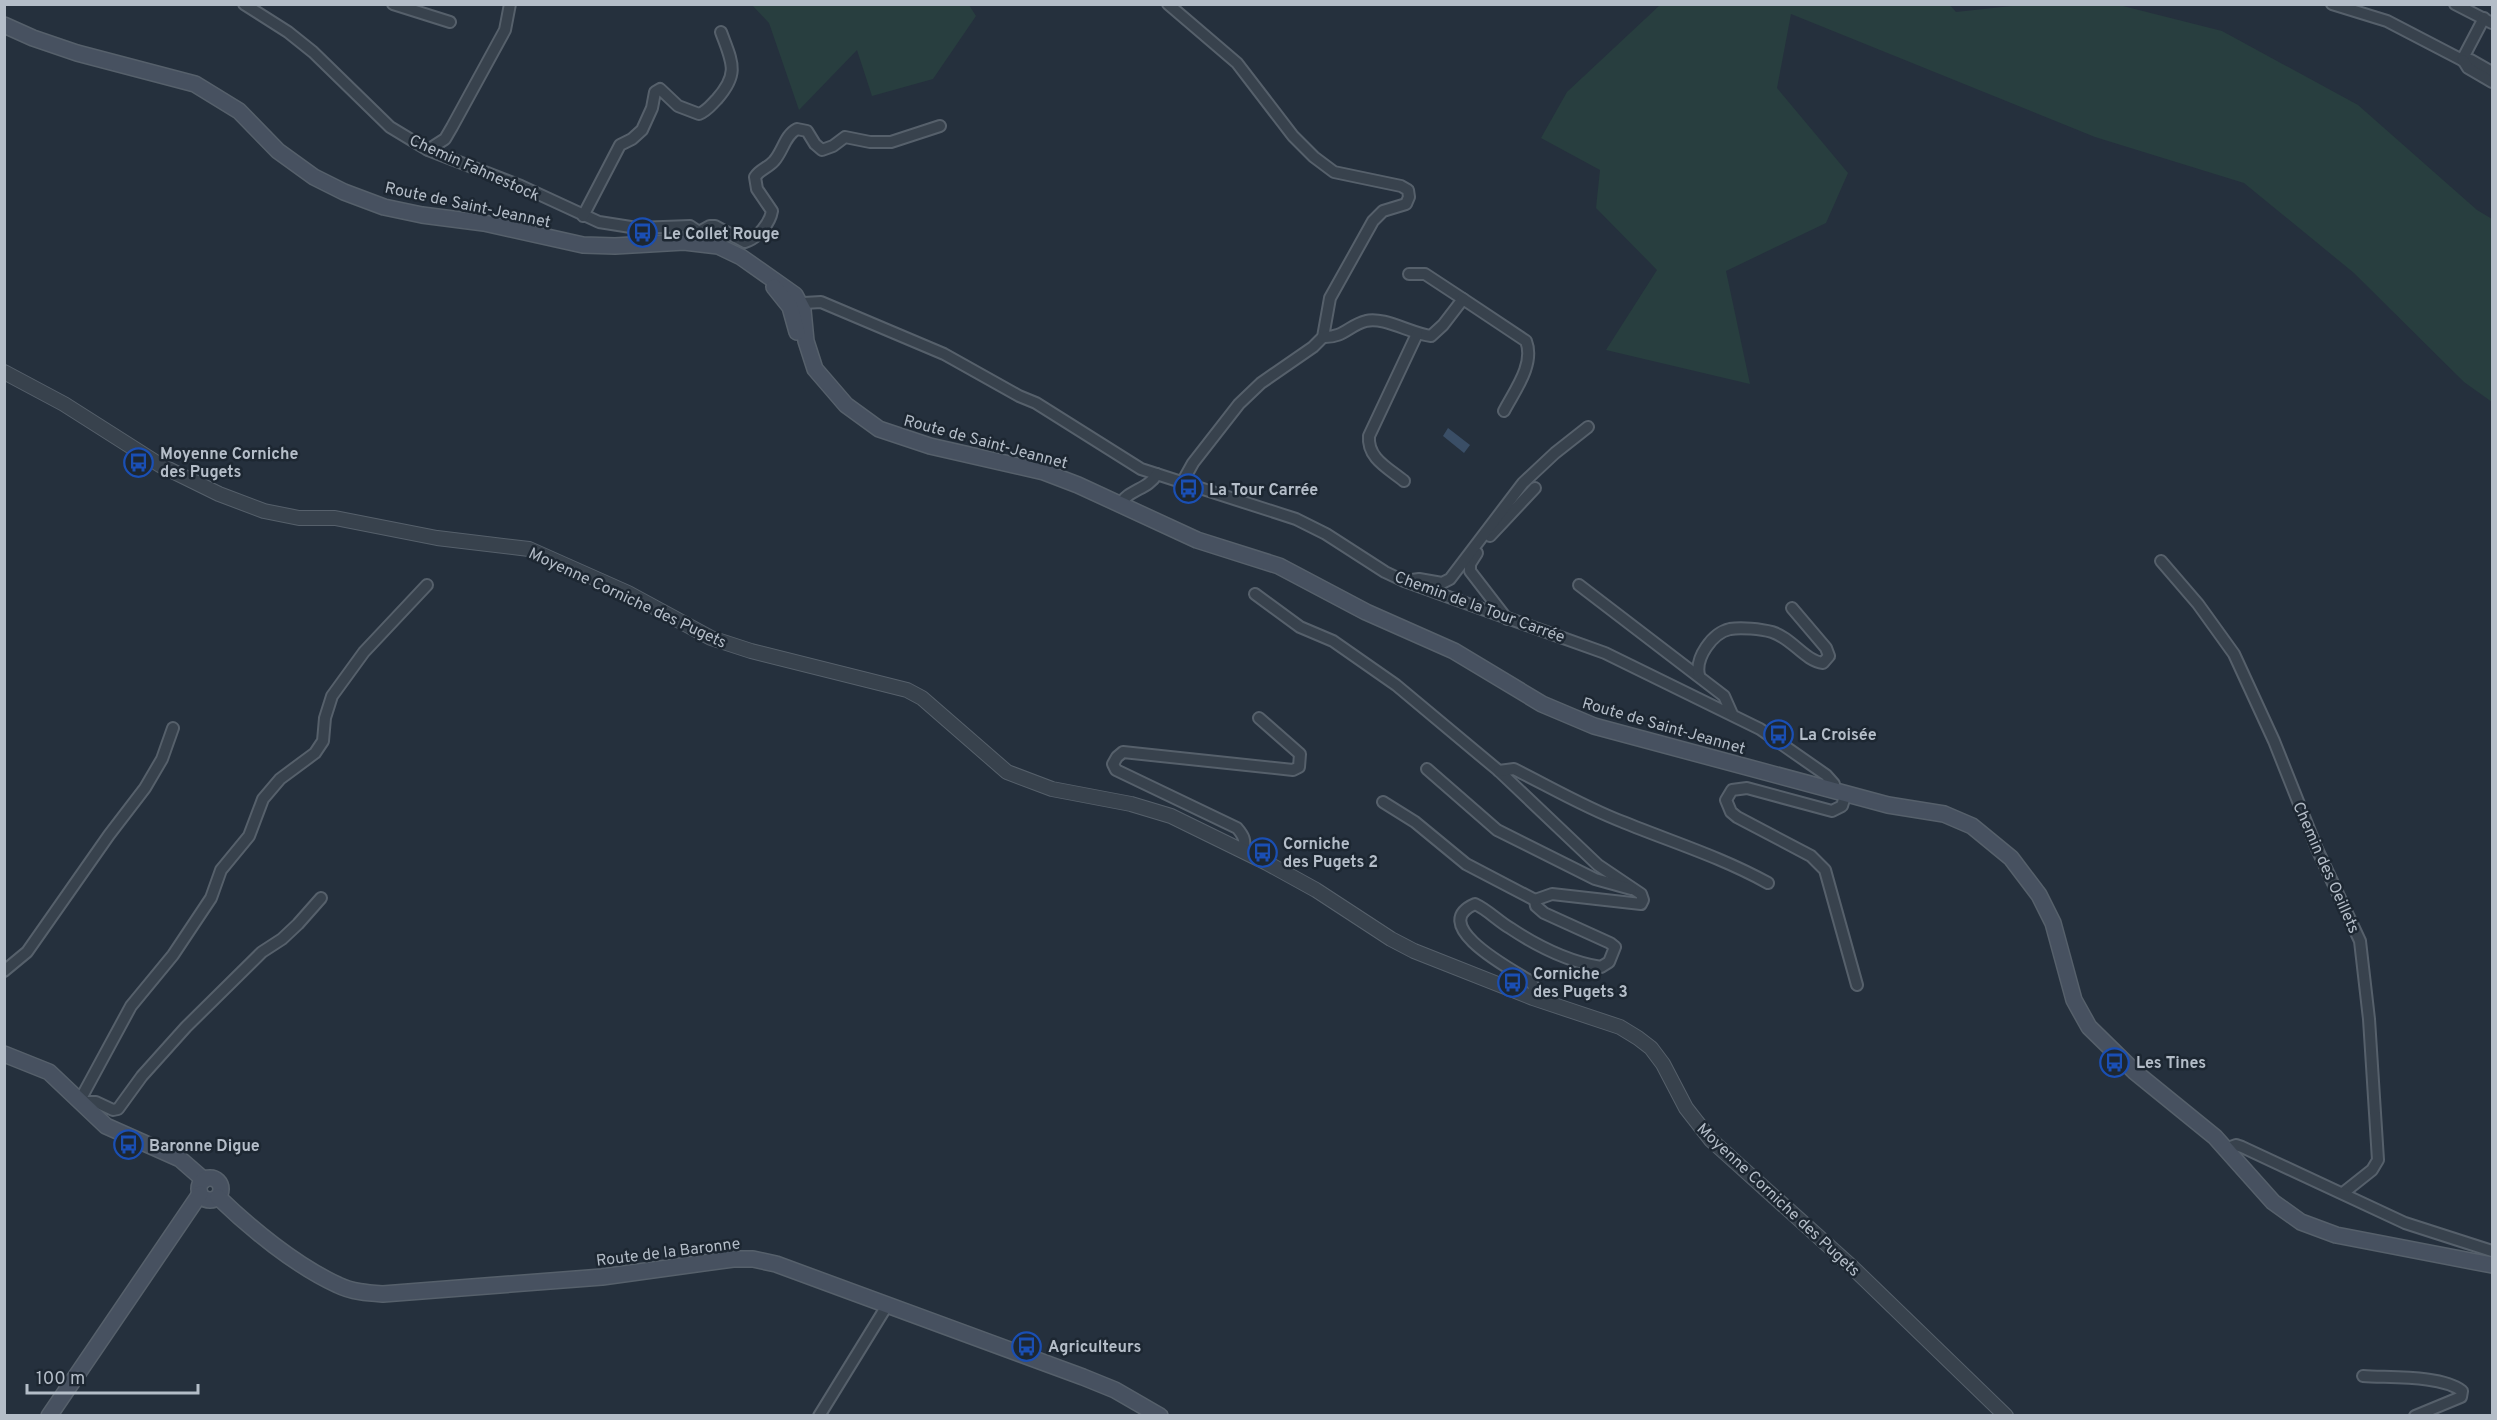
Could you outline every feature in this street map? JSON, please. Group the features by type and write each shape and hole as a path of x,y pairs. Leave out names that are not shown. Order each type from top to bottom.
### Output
{"main road":[{"name":"Route de Saint-Jeannet","path":"4,25 77,53 195,84 239,111 278,151 314,177 344,192 384,207 422,215 483,223 583,245 615,246 701,237 751,264 788,290 797,311 811,361 819,375 834,394 859,416 879,429 921,444 1044,472 1197,540 1294,573 1366,612 1454,651 1520,692 1569,716 1630,736 1900,808 1944,814 1972,826 2002,849 2031,881 2047,909 2074,1000 2089,1027 2119,1058 2215,1137 2253,1183 2273,1202 2294,1218 2312,1226 2366,1242 2493,1265"},
{"name":"Route de la Baronne","path":"4,1054 49,1072 106,1126 180,1159 208,1193 294,1258 339,1286 361,1293 383,1294 541,1283 753,1259 776,1264 888,1304 1083,1377 1115,1390 1160,1416"},
{"path":"49,1416 170,1239 208,1193"}],"street":[{"name":"Chemin Fahnestock","path":"244,4 288,32 313,52 390,127 428,150 521,186 583,216 618,226 661,229 690,226 701,237 710,226 715,226 746,242 761,231 772,211 757,189 755,177 759,171 776,159 789,136 797,129 807,131 822,150 833,146 845,137 870,142 891,142 940,126"},
{"path":"393,4 450,22"},
{"path":"428,150 445,139 452,127 505,30 510,4"},
{"path":"1168,4 1237,63 1293,136 1314,158 1334,172 1392,183 1408,190 1409,197 1406,204 1383,211 1373,221 1330,298 1323,337 1313,347 1261,383 1239,405 1192,463 1183,481"},
{"path":"2332,4 2387,21 2463,60 2471,60 2493,72"},
{"path":"2455,4 2488,20 2463,60"},
{"path":"583,216 620,146 642,130 652,108 654,92 660,88 678,106 699,114 706,111 729,85 733,73 721,32"},
{"path":"2463,60 2468,68 2493,82"},
{"path":"1409,274 1425,274 1526,341 1530,351 1528,363 1504,411"},
{"path":"1323,337 1341,335 1366,321 1381,321 1417,334 1431,336 1443,326 1463,299"},
{"name":"Chemin de la Tour Carrée","path":"797,311 811,301 821,302 944,354 1019,396 1036,403 1126,461 1157,474 1296,519 1326,534 1385,572 1404,581 1605,653 1760,729 1826,775 1840,791"},
{"path":"1404,481 1373,456 1368,447 1369,436 1417,334"},
{"name":"Moyenne Corniche des Pugets","path":"4,372 64,404 160,465 219,494 255,508 299,518 335,518 437,538 530,549 628,593 711,638 751,651 907,690 922,698 1007,772 1026,781 1052,789 1157,810 1243,850 1316,890 1391,939 1414,951 1533,998 1620,1027 1651,1048 1663,1064 1686,1108 1711,1140 1852,1267 2006,1416"},
{"path":"1404,581 1419,579 1442,583 1450,579 1523,483 1555,453 1588,427"},
{"path":"1120,505 1130,494 1148,486 1157,474"},
{"path":"1507,619 1470,571 1470,564 1484,543 1535,488"},
{"name":"Chemin des Oeillets","path":"2161,561 2198,604 2234,654 2274,741 2317,849 2360,941 2369,1020 2378,1160 2372,1170 2343,1193"},
{"path":"321,897 298,924 282,939 262,952 186,1027 141,1076 118,1109 113,1110 96,1102 79,1102 131,1006 173,955 211,898 221,870 249,836 263,799 280,779 315,753 323,741 325,718 332,696 364,652 427,585"},
{"path":"1579,585 1724,696 1732,714"},
{"path":"1255,594 1300,627 1333,640 1396,684 1499,771 1598,865 1641,894 1643,900 1641,904 1552,894 1535,900 1466,864 1415,822 1383,802"},
{"path":"1699,675 1696,664 1706,648 1721,633 1731,629 1769,631 1786,637 1815,662 1823,663 1828,656 1826,648 1792,608"},
{"path":"1243,850 1245,842 1243,834 1237,828 1116,770 1113,764 1123,752 1293,770 1299,767 1300,754 1259,718"},
{"path":"4,970 27,952 108,835 145,788 162,759 173,728"},
{"path":"1427,769 1497,830 1594,879 1634,890"},
{"path":"1499,771 1515,769 1620,822 1707,853 1740,867 1768,883"},
{"path":"1840,791 1842,806 1832,811 1748,788 1732,790 1726,800 1731,812 1737,817 1811,856 1825,870 1857,985"},
{"path":"1533,998 1534,987 1530,981 1484,952 1464,933 1461,923 1462,914 1468,907 1475,904 1482,907 1510,928 1575,960 1601,967 1609,963 1615,947 1544,913 1536,906 1535,900"},
{"path":"2225,1149 2230,1146 2242,1147 2404,1223 2493,1251"},
{"path":"819,1416 888,1304"},
{"path":"2363,1376 2435,1381 2455,1386 2462,1391 2461,1397 2415,1416"}],"green space":[{"path":"1949,4 1956,12 2030,4 2119,5 2222,31 2358,105 2477,210 2492,219 2492,402 2464,382 2354,273 2244,183 2095,137 1791,14 1777,88 1848,173 1826,223 1726,271 1750,384 1606,350 1657,270 1596,208 1600,170 1541,138 1567,92 1660,5"},
{"path":"752,5 969,5 976,16 933,79 872,96 857,50 799,110 769,23"}],"water":[{"path":"1448,428 1470,445 1464,453 1443,436"}],"place":[{"name":"Le Collet Rouge","path":"642,233"},
{"name":"Moyenne Corniche des Pugets","path":"139,462"},
{"name":"La Tour Carrée","path":"1188,489"},
{"name":"La Croisée","path":"1778,734"},
{"name":"Corniche des Pugets 2","path":"1262,852"},
{"name":"Corniche des Pugets 3","path":"1512,982"},
{"name":"Les Tines","path":"2115,1062"},
{"name":"Baronne Digue","path":"128,1145"},
{"name":"Agriculteurs","path":"1027,1346"}]}
